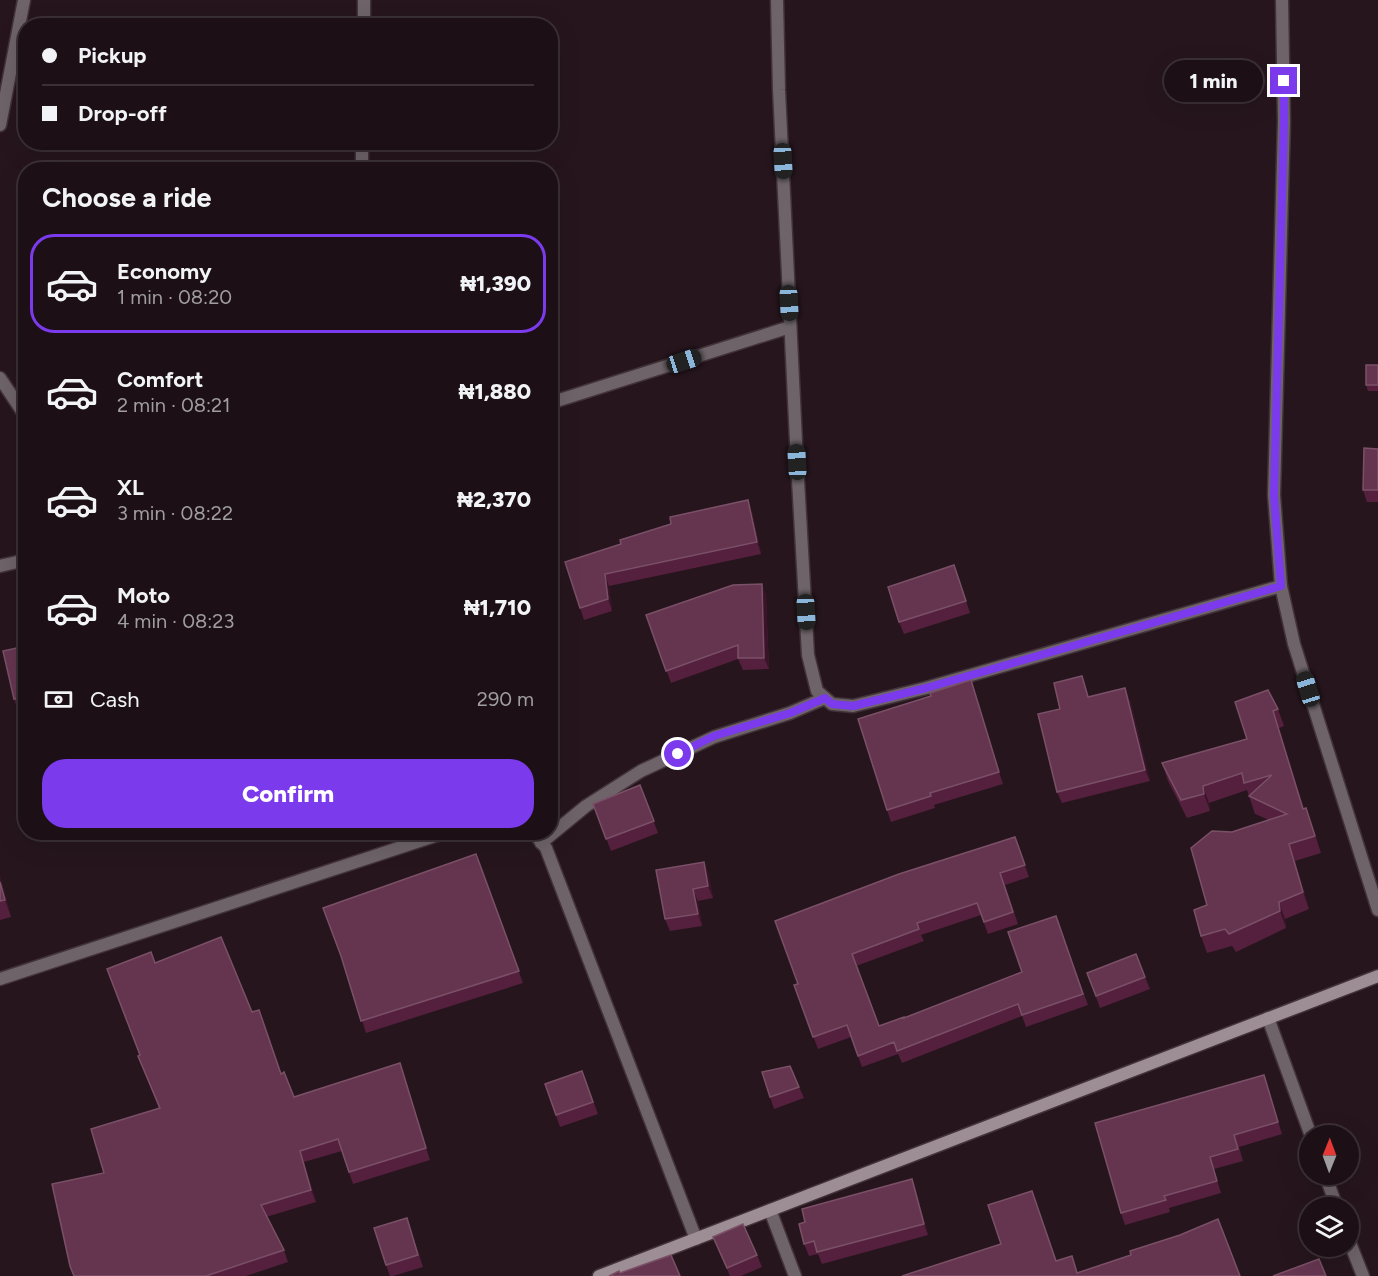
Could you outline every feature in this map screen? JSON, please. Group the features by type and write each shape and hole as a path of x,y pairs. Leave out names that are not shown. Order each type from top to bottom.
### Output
{"main road":[{"path":"599,1276 1378,976"}],"street":[{"path":"21,18 24,0"},
{"path":"364,0 364,18"},
{"path":"777,0 790,327 808,655 817,691 832,704 853,706 926,688 1281,586"},
{"path":"1282,0 1284,122 1274,495 1281,586 1294,644 1378,910"},
{"path":"0,124 18,31"},
{"path":"558,400 790,327"},
{"path":"0,378 18,405"},
{"path":"0,566 18,562"},
{"path":"558,829 586,806 641,771 714,736 790,713 825,698"},
{"path":"0,979 423,840"},
{"path":"539,840 546,848 696,1239"},
{"path":"541,843 545,840"},
{"path":"1268,1018 1307,1125"},
{"path":"770,1210 795,1276"},
{"path":"1356,1257 1363,1276"}],"building":[{"path":"1366,365 1378,365 1378,385 1366,385"},
{"path":"1364,448 1378,449 1378,490 1363,490"},
{"path":"748,500 757,542 605,574 608,599 580,608 565,562 621,544 620,540 671,524 670,517"},
{"path":"954,565 966,601 899,622 888,587"},
{"path":"762,584 764,658 738,658 738,645 666,671 646,615 733,585"},
{"path":"18,648 18,698 14,699 3,651"},
{"path":"1082,676 1088,697 1125,688 1145,770 1057,792 1038,714 1060,709 1054,683"},
{"path":"971,680 999,772 930,793 931,796 887,810 858,719 931,696 930,693"},
{"path":"1268,690 1278,709 1273,711 1303,809 1306,808 1315,836 1289,844 1303,892 1279,902 1280,911 1229,934 1225,929 1201,936 1194,910 1207,905 1191,848 1212,831 1232,832 1287,814 1249,796 1272,775 1244,783 1242,773 1203,786 1204,794 1181,800 1162,763 1247,739 1235,702"},
{"path":"640,785 654,821 606,839 593,804"},
{"path":"1015,837 1025,865 1000,873 1013,912 984,922 977,903 917,923 919,929 852,954 879,1026 1022,972 1008,932 1056,916 1083,994 1022,1015 1018,1004 897,1051 894,1042 858,1056 847,1025 813,1037 794,985 798,984 775,921 899,874"},
{"path":"476,854 519,971 361,1021 323,908"},
{"path":"704,862 708,886 693,889 698,914 665,919 656,870"},
{"path":"0,882 5,900 0,901"},
{"path":"221,937 252,1012 259,1010 281,1074 284,1072 294,1097 400,1063 426,1148 349,1172 338,1139 300,1151 311,1190 261,1205 284,1250 206,1276 74,1276 52,1184 104,1173 91,1129 160,1108 138,1056 140,1055 107,969 151,952 155,963"},
{"path":"1136,954 1145,977 1096,996 1087,973"},
{"path":"790,1066 799,1087 770,1097 762,1072"},
{"path":"582,1071 593,1102 556,1115 545,1084"},
{"path":"1264,1075 1278,1122 1234,1135 1238,1149 1210,1157 1217,1181 1164,1196 1166,1200 1121,1213 1095,1123"},
{"path":"912,1179 924,1224 817,1252 814,1241 804,1244 799,1224 805,1222 802,1209"},
{"path":"1032,1191 1056,1261 1072,1256 1077,1273 1131,1255 1130,1251 1180,1235 1218,1219 1240,1276 902,1276 1001,1244 988,1205"},
{"path":"407,1218 418,1255 386,1265 374,1228"},
{"path":"743,1224 757,1255 727,1268 713,1237"},
{"path":"671,1255 680,1276 609,1276 619,1271 620,1273"},
{"path":"1319,1259 1326,1276 1273,1276"}],"route":[{"path":"678,754 714,736 790,713 825,698 832,704 853,706 926,688 1281,586 1274,495 1284,81"}]}
